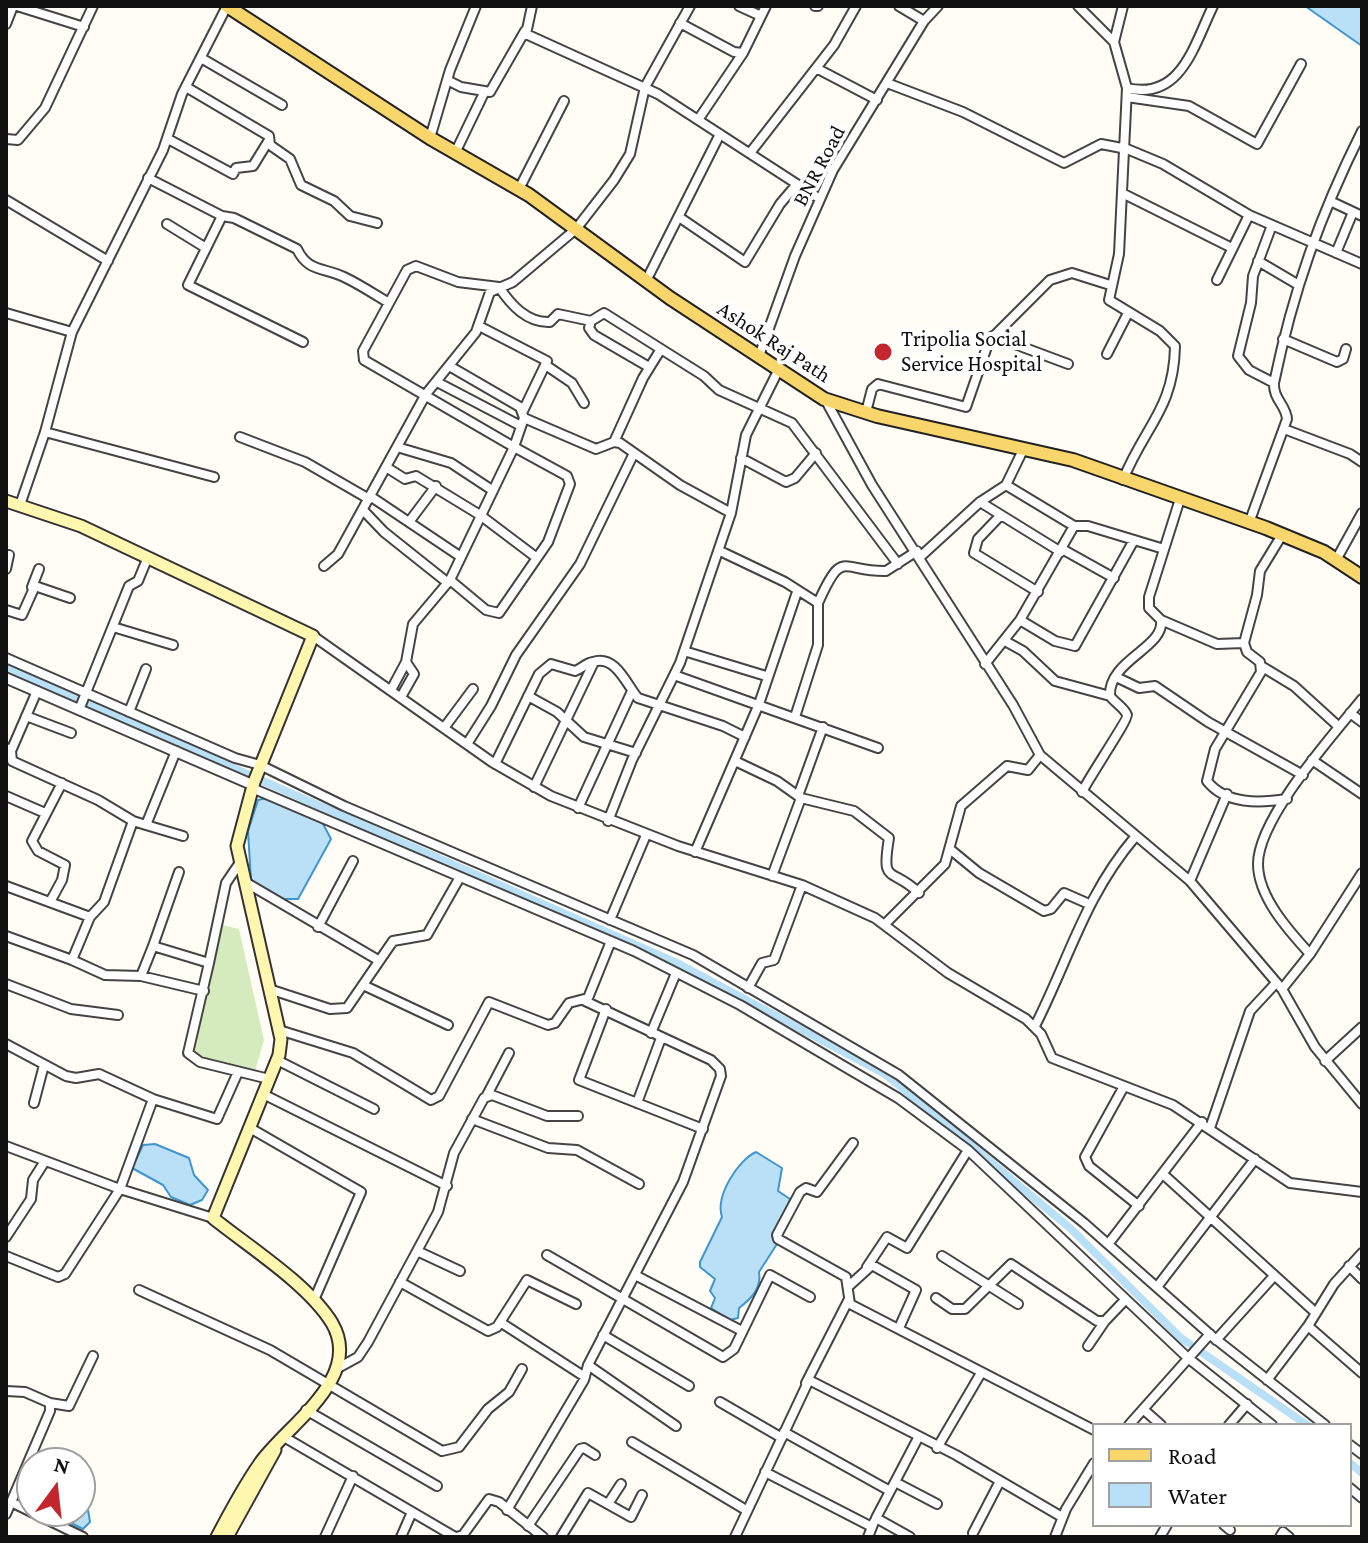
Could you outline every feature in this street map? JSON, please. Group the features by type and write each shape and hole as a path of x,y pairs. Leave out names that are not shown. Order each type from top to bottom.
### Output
{"main road":[{"name":"Ashok Raj Path","path":"227,6 430,138 519,189 646,281 824,399 866,412 1073,460 1282,535 1336,560 1362,577"},
{"path":"6,501 63,519 313,636 253,785 237,846 279,1030 277,1060 213,1218 314,1300 332,1324 340,1344 338,1368 330,1383 275,1450 227,1537"},
{"path":"217,1537 262,1460 275,1450"}],"street":[{"path":"6,24 15,6 84,27"},
{"path":"6,139 18,140 45,108 93,6"},
{"path":"20,505 45,432 72,332 168,139 186,87 227,6"},
{"path":"430,138 447,80 476,6"},
{"path":"456,151 484,93 494,88 525,31 532,6"},
{"path":"324,566 338,554 426,394 451,367 479,326 490,292 513,282 576,229 630,154 645,87 690,6"},
{"path":"739,6 761,16"},
{"path":"698,120 743,53 766,6"},
{"path":"750,153 816,68 856,6"},
{"path":"899,6 924,21"},
{"name":"BNR Road","path":"759,356 833,170 924,21 938,6"},
{"path":"1078,6 1114,42"},
{"path":"1123,6 1114,42 1127,92 1127,149 1117,265 1109,300 1170,339 1174,356 1165,404 1134,455 1123,480"},
{"path":"1127,92 1156,89 1176,79 1213,6"},
{"path":"680,23 734,52 743,53"},
{"path":"525,31 645,87 820,199"},
{"path":"201,58 282,105"},
{"path":"1127,92 1189,106 1257,144 1301,64"},
{"path":"816,68 877,100"},
{"path":"447,80 484,93"},
{"path":"887,83 963,112 1064,163 1101,144 1127,149 1163,164 1249,215 1362,264"},
{"path":"186,87 259,128 270,145 290,159 301,185 334,201 350,216 377,223"},
{"path":"519,189 564,101"},
{"path":"1249,523 1284,429 1286,412 1276,401 1274,383 1297,284 1311,243 1362,131"},
{"path":"646,281 720,134"},
{"path":"168,139 233,174 236,168 253,166 269,140"},
{"path":"148,178 222,216 241,221 297,249 300,257 315,269 343,277 389,303"},
{"path":"679,217 745,262 780,204 797,184"},
{"path":"1122,193 1232,248"},
{"path":"6,200 108,261"},
{"path":"1330,201 1362,216"},
{"path":"1336,253 1353,212"},
{"path":"1217,280 1249,215"},
{"path":"222,216 188,285 303,342"},
{"path":"167,224 206,248"},
{"path":"1272,225 1258,261 1238,356 1249,370 1274,383"},
{"path":"1258,261 1297,284"},
{"path":"363,510 384,532 496,614 514,596 553,532 570,479 362,356 410,267 458,282 499,287 518,311 542,322 550,322 555,315 564,314 591,321"},
{"path":"866,412 872,389 878,384 966,407 993,336 1050,280 1072,273 1110,285"},
{"path":"6,313 72,332"},
{"path":"649,367 594,335 589,328 591,321 604,313 704,376 719,390 792,423 898,564"},
{"path":"1107,354 1128,313"},
{"path":"479,326 544,359 547,366 572,383 584,403"},
{"path":"993,336 1068,364"},
{"path":"1283,339 1337,362 1343,359 1346,349"},
{"path":"437,382 596,449 614,442 649,367 661,349"},
{"path":"391,690 406,662 413,624 449,582 514,447 523,418 547,366"},
{"path":"451,367 523,418"},
{"path":"608,821 684,651 731,513 746,435 779,369"},
{"path":"824,399 872,485 918,554 940,595 1040,755 1190,881 1279,986 1325,1061 1362,1104"},
{"path":"1284,429 1341,450 1362,462"},
{"path":"45,432 214,477"},
{"path":"240,437 305,462 369,497 461,557"},
{"path":"614,442 680,485 731,513"},
{"path":"397,447 451,463 492,490"},
{"path":"795,717 818,645 818,603 832,575 841,567 852,564 886,571 918,554 980,502 1006,485 1023,450"},
{"path":"467,744 516,655 580,564 634,453"},
{"path":"741,458 786,482 795,478 816,453"},
{"path":"386,467 405,479 416,476 436,486 537,558"},
{"path":"1006,485 1074,526 1088,526 1164,549"},
{"path":"409,522 436,486"},
{"path":"1180,499 1149,604 1161,620 1217,644 1244,643"},
{"path":"980,502 1114,578"},
{"path":"1336,560 1362,513"},
{"path":"1000,516 978,539 974,553 1038,592"},
{"path":"985,664 1020,620 1074,526"},
{"path":"1244,643 1260,571 1282,535"},
{"path":"1020,620 1055,641 1075,646 1134,540"},
{"path":"720,551 785,582 818,603"},
{"path":"6,569 9,555"},
{"path":"82,701 129,586 138,581 148,557"},
{"path":"6,610 22,615 39,569"},
{"path":"32,587 70,598"},
{"path":"695,852 759,704 797,592"},
{"path":"1110,696 1116,677 1131,657 1158,634 1161,620"},
{"path":"113,627 173,645"},
{"path":"313,636 495,764 534,787 646,835 802,885 885,924 928,959 1035,1026 1052,1058 1173,1105 1290,1183 1362,1192"},
{"path":"1005,641 1023,651 1055,681 1110,696 1125,712 1127,719 1118,737 1102,753 1082,792"},
{"path":"1244,643 1261,666 1294,686 1338,726"},
{"path":"684,651 766,676"},
{"path":"6,658 176,751 611,941 740,1005 878,1086 968,1150 1125,1300 1270,1423"},
{"path":"495,764 528,696 547,665 575,671 594,661 612,666 628,680 638,698 745,737"},
{"path":"534,787 594,661"},
{"path":"401,697 414,674 406,662"},
{"path":"1261,666 1210,761 1207,781 1227,794 1257,804 1287,799"},
{"path":"129,712 146,669"},
{"path":"674,675 878,748"},
{"path":"1116,677 1139,688 1155,686 1303,775"},
{"path":"6,678 37,691 129,712 693,955 917,1087 1109,1243 1213,1337 1322,1423"},
{"path":"444,728 473,689"},
{"path":"37,691 8,750 12,761 62,783 133,821 183,836"},
{"path":"578,808 632,691"},
{"path":"528,696 564,719 578,734 636,753"},
{"path":"1310,954 1282,920 1258,868 1268,830 1287,799 1312,760 1362,699"},
{"path":"1350,713 1362,722"},
{"path":"26,716 71,733"},
{"path":"772,876 823,727"},
{"path":"146,825 176,751"},
{"path":"885,924 941,872 951,850 961,806 1007,766 1028,770 1040,755"},
{"path":"1312,760 1362,794"},
{"path":"735,761 777,781 799,797 849,808 883,831 889,838 884,862 887,870 919,893"},
{"path":"50,902 62,880 65,865 33,847 32,841 62,783"},
{"path":"1190,881 1227,794"},
{"path":"6,796 45,813"},
{"path":"72,960 90,917 108,894 118,856 133,821"},
{"path":"610,920 646,835"},
{"path":"1035,1026 1058,981 1089,904 1107,870 1135,837"},
{"path":"951,850 979,873 1044,911 1051,909 1064,893 1089,904"},
{"path":"241,861 226,883 188,1053 200,1062 269,1079"},
{"path":"318,927 353,861"},
{"path":"141,976 179,872"},
{"path":"1210,1128 1250,1011 1310,954 1362,873"},
{"path":"269,989 339,1010 347,1008 393,941 427,935 460,877"},
{"path":"245,882 378,960"},
{"path":"748,988 762,963 774,960 802,885"},
{"path":"6,886 90,917"},
{"path":"6,936 105,975 141,976 204,991"},
{"path":"585,1001 611,941"},
{"path":"153,946 209,963"},
{"path":"651,1033 676,973"},
{"path":"6,984 71,1009 118,1015"},
{"path":"363,985 448,1025"},
{"path":"279,1030 353,1053 431,1100 439,1096 489,1002 551,1025 569,1003 585,1001 637,1022 651,1033 703,1055 720,1069 703,1129 683,1182 603,1335 585,1377 541,1458 507,1510"},
{"path":"606,1009 579,1080 703,1129"},
{"path":"1325,1061 1362,1027"},
{"path":"637,1103 661,1038"},
{"path":"6,1044 76,1078 99,1074 153,1099 217,1119 238,1072"},
{"path":"338,1368 352,1362 364,1350 417,1251 447,1186 452,1158 509,1053"},
{"path":"277,1060 374,1109"},
{"path":"34,1103 44,1065"},
{"path":"1123,1088 1085,1157 1089,1166 1139,1206"},
{"path":"263,1094 447,1186"},
{"path":"487,1095 547,1116 578,1116"},
{"path":"6,1256 62,1277 120,1189 153,1099"},
{"path":"472,1119 548,1148 577,1150 639,1184"},
{"path":"1109,1243 1202,1122"},
{"path":"250,1128 361,1192 314,1300"},
{"path":"853,1143 817,1192 806,1188 800,1192 777,1235 781,1243 846,1277 850,1285 850,1304 1092,1429"},
{"path":"6,1146 120,1189 213,1218"},
{"path":"850,1285 867,1267 887,1237 907,1248 968,1150"},
{"path":"1157,1287 1255,1159"},
{"path":"6,1237 31,1199 33,1180 45,1161"},
{"path":"1164,1175 1316,1313"},
{"path":"417,1251 460,1271"},
{"path":"1267,1380 1349,1266 1362,1253"},
{"path":"547,1255 723,1357 730,1355 770,1275 810,1297"},
{"path":"942,1256 1018,1304"},
{"path":"936,1298 952,1309 965,1309 1011,1264 1086,1315 1105,1321"},
{"path":"1349,1266 1362,1279"},
{"path":"867,1267 880,1268 916,1290 899,1328"},
{"path":"635,1275 742,1331"},
{"path":"1131,1423 1200,1345 1213,1337 1274,1276"},
{"path":"400,1282 481,1328 492,1330 527,1280 576,1304"},
{"path":"139,1290 263,1346 446,1452 455,1450 465,1441 488,1409 509,1392 522,1369"},
{"path":"735,1537 849,1298"},
{"path":"1088,1346 1105,1321 1125,1300"},
{"path":"500,1322 585,1377"},
{"path":"1308,1326 1362,1373"},
{"path":"603,1335 689,1386"},
{"path":"6,1391 25,1392 50,1403 69,1406 93,1356"},
{"path":"588,1365 676,1426"},
{"path":"937,1448 981,1373"},
{"path":"806,1384 813,1380 1062,1517"},
{"path":"720,1402 783,1435 937,1504"},
{"path":"6,1514 13,1503 50,1403"},
{"path":"1231,1423 1247,1404"},
{"path":"1143,1409 1159,1423"},
{"path":"306,1410 437,1486"},
{"path":"284,1437 412,1512 440,1534 459,1537 489,1499 543,1537"},
{"path":"868,1537 918,1438"},
{"path":"632,1442 746,1510"},
{"path":"528,1526 580,1449 584,1448 595,1455"},
{"path":"1055,1537 1062,1517 1092,1466"},
{"path":"765,1472 910,1537"},
{"path":"325,1537 353,1476"},
{"path":"973,1533 1000,1481"},
{"path":"608,1504 621,1484"},
{"path":"561,1537 588,1493 631,1517 642,1495"},
{"path":"13,1503 83,1537"},
{"path":"401,1537 412,1512"},
{"path":"1280,1537 1283,1532 1289,1537"}],"green space":[{"path":"223,925 239,929 264,1040 255,1071 205,1059 193,1050"}],"water":[{"path":"1305,6 1362,6 1362,46"},
{"path":"267,798 322,822 331,839 298,899 281,899 251,881 248,831 258,800"},
{"path":"155,1144 189,1158 194,1175 208,1190 202,1200 190,1205 171,1197 163,1185 132,1168 143,1145"},
{"path":"756,1152 782,1168 778,1191 790,1199 785,1220 773,1237 777,1244 759,1272 757,1288 739,1308 738,1318 730,1320 711,1308 715,1298 710,1291 715,1279 700,1267 700,1262 722,1217 725,1189 735,1171"}],"waterway":[{"path":"6,668 679,964 885,1074 1070,1228 1181,1338 1304,1423"},
{"path":"1352,1465 1362,1473"}],"place":[{"name":"Tripolia Social Service Hospital","path":"883,352"}]}
